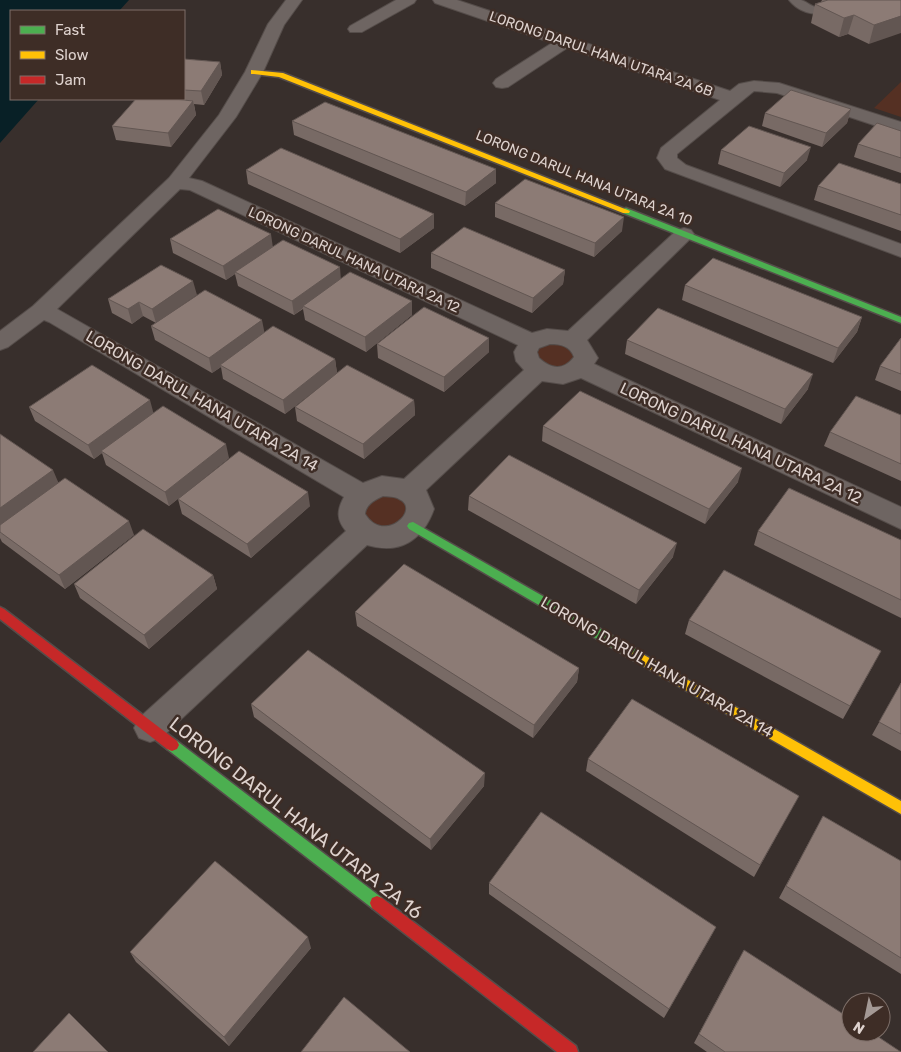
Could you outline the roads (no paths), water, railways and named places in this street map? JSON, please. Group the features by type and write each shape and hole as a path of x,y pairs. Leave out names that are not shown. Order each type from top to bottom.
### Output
{"street":[{"path":"0,342 41,311 176,182 227,117 254,72 276,24 294,0"},
{"path":"356,29 408,0"},
{"name":"LORONG DARUL HANA UTARA 2A 6B","path":"441,0 732,98"},
{"path":"502,83 564,42"},
{"name":"LORONG DARUL HANA UTARA 2A 10","path":"254,72 280,75 901,320"},
{"path":"901,128 779,88 765,86 745,88 668,152 667,158 679,170 901,251"},
{"name":"LORONG DARUL HANA UTARA 2A 12","path":"176,182 195,185 531,342"},
{"path":"573,340 684,234"},
{"name":"LORONG DARUL HANA UTARA 2A 14","path":"41,311 57,317 361,494"},
{"path":"547,336 566,337 573,340 585,352 586,358 581,368 569,374 559,375 538,371 526,360 524,353 531,342 547,336"},
{"name":"LORONG DARUL HANA UTARA 2A 12","path":"581,368 901,518"},
{"path":"408,491 538,371"},
{"path":"382,486 393,486 408,491 418,501 421,509 420,517 414,526 396,536 385,537 364,531 356,525 352,517 352,509 361,494 371,488 382,486"},
{"name":"LORONG DARUL HANA UTARA 2A 14","path":"414,526 901,808"},
{"path":"150,728 364,531"},
{"name":"LORONG DARUL HANA UTARA 2A 16","path":"0,612 570,1052"}],"lane":[{"path":"796,2 813,5 830,0"},
{"path":"796,2 813,11 825,12 850,4 852,0"}],"water":[{"path":"0,0 129,0 120,10 10,10 10,100 38,100 0,143"}]}
